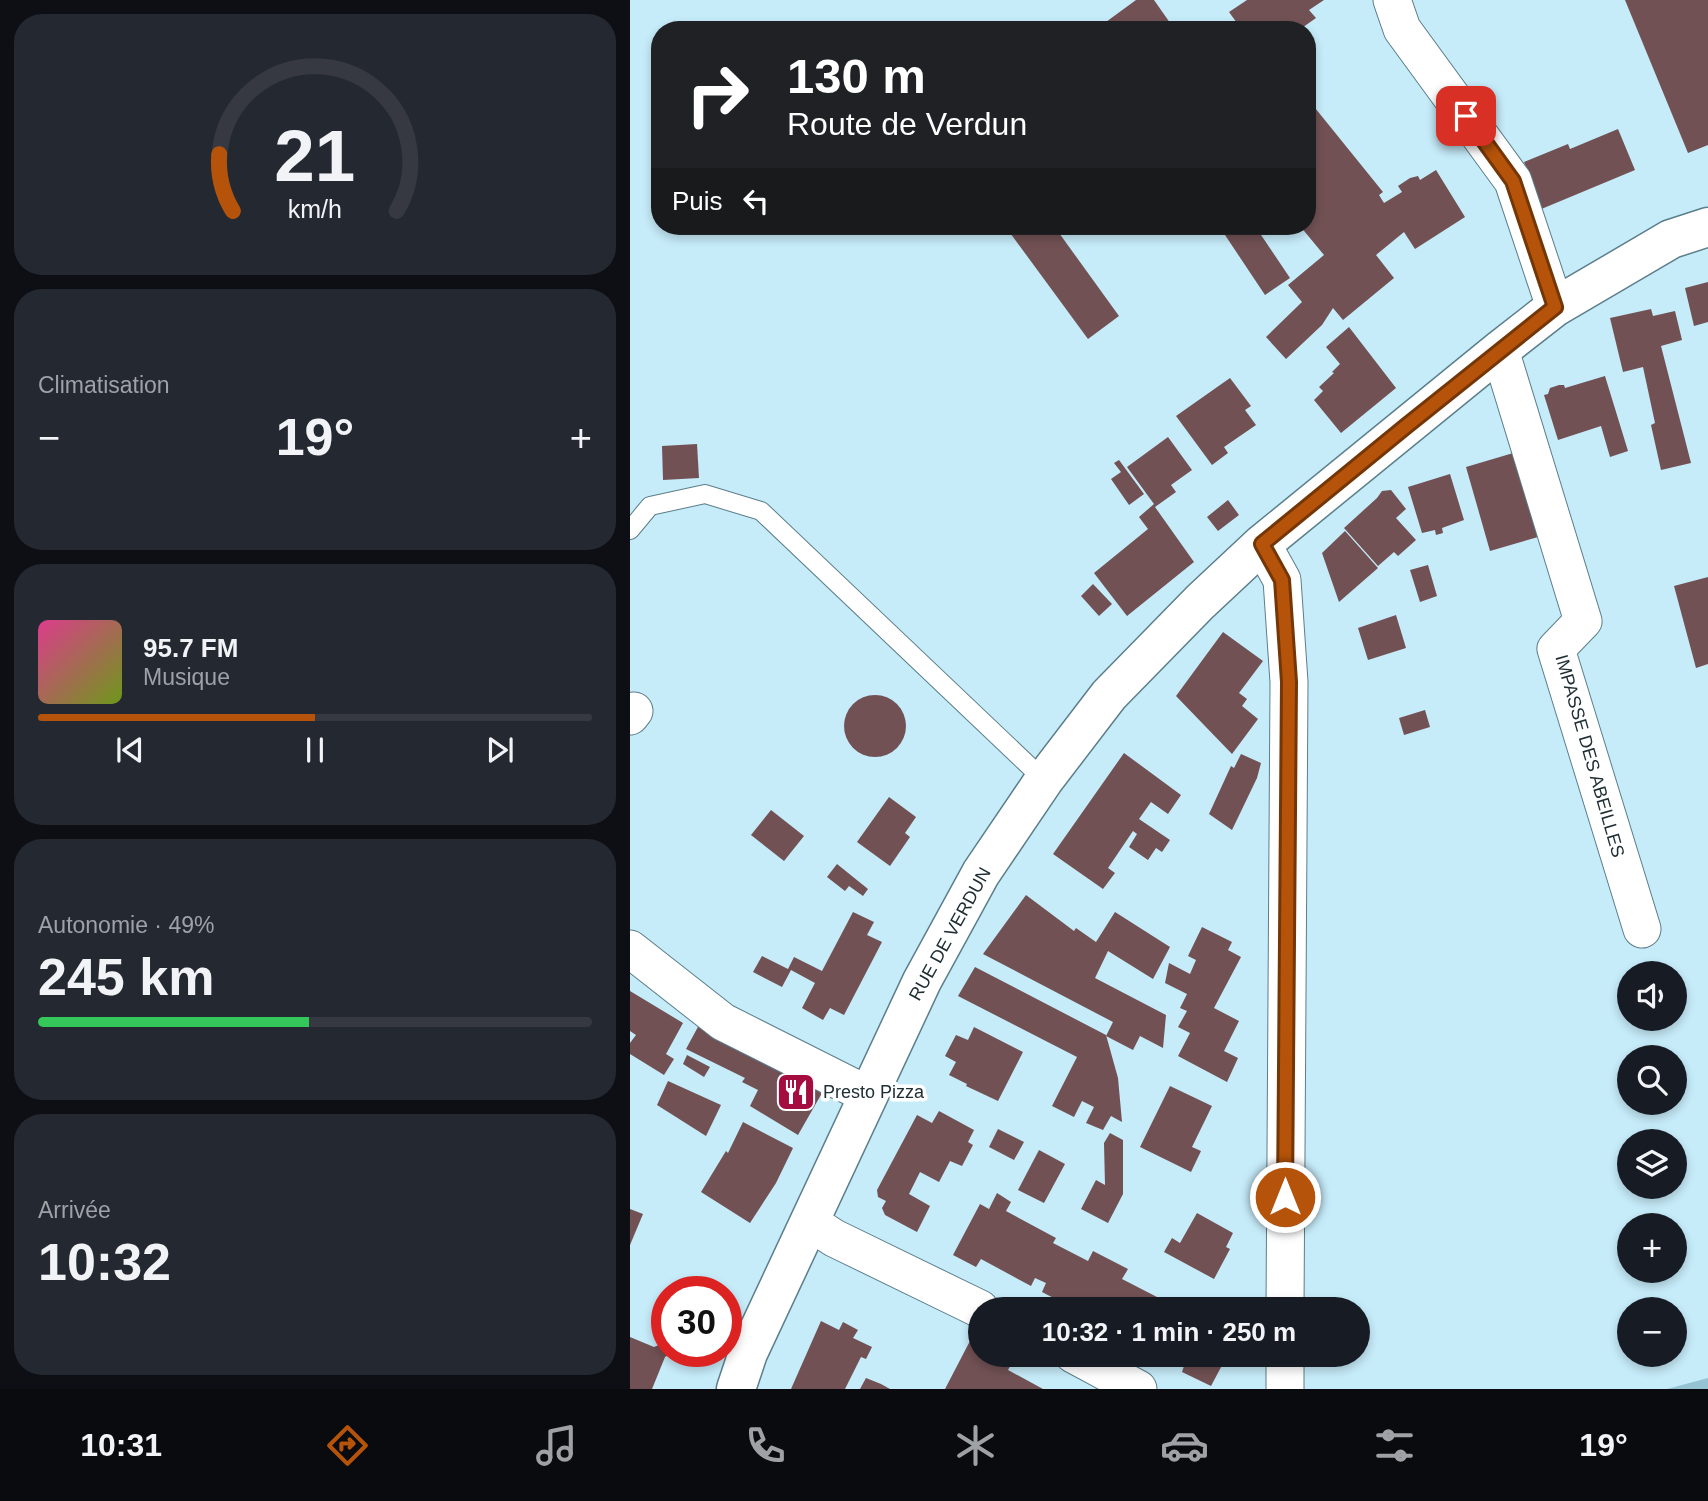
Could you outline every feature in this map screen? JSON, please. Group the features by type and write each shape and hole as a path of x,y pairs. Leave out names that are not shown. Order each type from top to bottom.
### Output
{"main road":[{"name":"RUE DE VERDUN","path":"736,1389 748,1353 922,981 975,885 1044,780 1109,695 1200,602 1262,544 1555,307 1671,239 1708,227"}],"street":[{"path":"1392,0 1402,29 1513,181 1555,307"},
{"name":"IMPASSE DES ABEILLES","path":"1500,350 1583,621 1556,649 1642,929"},
{"path":"1262,544 1282,580 1289,682 1285,1297"},
{"path":"630,949 723,1022 868,1096"},
{"path":"811,1223 834,1238 968,1303"},
{"path":"1097,1367 1138,1389"},
{"path":"1285,1367 1285,1389"}],"lane":[{"path":"630,530 650,506 705,494 761,510 1044,780"}],"shaded area":[{"path":"1708,1378 1708,1389 1667,1389"}],"building":[{"path":"1136,0 1154,0 1169,21 1107,21"},
{"path":"1247,0 1324,0 1309,10 1316,18 1312,21 1236,21 1229,12"},
{"path":"1625,0 1708,0 1708,145 1688,153"},
{"path":"1316,109 1383,192 1379,195 1384,203 1402,192 1398,186 1410,178 1418,176 1420,180 1436,170 1465,217 1415,249 1404,232 1376,255 1394,278 1343,320 1333,308 1322,325 1286,359 1266,337 1302,302 1288,285 1324,255 1307,235 1316,235"},
{"path":"1618,129 1635,170 1539,210 1534,186 1524,162 1568,144 1570,149"},
{"path":"1012,235 1060,235 1119,316 1088,339"},
{"path":"1225,235 1261,235 1290,278 1265,295"},
{"path":"1708,282 1708,322 1694,326 1685,288"},
{"path":"1651,309 1653,316 1675,311 1682,340 1661,346 1691,463 1661,470 1651,425 1655,423 1643,367 1623,372 1610,318"},
{"path":"1349,327 1396,388 1341,433 1314,400 1323,391 1319,387 1340,364 1326,347"},
{"path":"1605,376 1628,451 1610,457 1601,426 1558,440 1544,395 1548,394 1550,388 1559,385 1564,385 1565,388"},
{"path":"1230,378 1251,406 1245,410 1256,425 1224,447 1228,453 1212,465 1176,416"},
{"path":"1168,437 1192,470 1171,485 1176,492 1155,507 1194,562 1127,616 1094,573 1148,529 1139,517 1154,504 1127,467"},
{"path":"697,444 699,478 663,480 662,446"},
{"path":"1520,451 1545,535 1490,551 1466,467"},
{"path":"1119,460 1144,494 1129,505 1111,479 1121,472 1114,463"},
{"path":"1450,474 1464,520 1442,528 1443,533 1436,535 1435,530 1422,533 1408,487"},
{"path":"1391,490 1406,509 1396,518 1416,540 1398,556 1394,552 1378,566 1344,528 1382,491"},
{"path":"1228,500 1239,515 1218,531 1207,517"},
{"path":"1345,531 1378,568 1339,602 1322,553"},
{"path":"1428,565 1437,596 1420,602 1410,570"},
{"path":"1708,577 1708,664 1696,668 1674,586"},
{"path":"1093,584 1112,604 1099,616 1081,596"},
{"path":"1396,615 1406,648 1368,660 1358,628"},
{"path":"1223,632 1263,661 1239,693 1247,699 1242,706 1258,719 1232,754 1176,696"},
{"path":"869,695 881,695 897,704 904,714 904,738 897,748 881,757 869,757 858,752 849,743 844,732 844,720 849,709 858,700"},
{"path":"1425,710 1430,727 1404,735 1399,718"},
{"path":"1124,753 1181,795 1168,814 1151,802 1139,819 1170,840 1162,852 1156,848 1148,860 1129,847 1137,834 1133,831 1108,868 1115,873 1103,889 1053,854"},
{"path":"1241,754 1261,763 1257,778 1232,830 1209,814 1231,766 1234,768"},
{"path":"889,797 916,817 905,833 910,837 890,866 857,842"},
{"path":"771,810 804,836 784,861 751,835"},
{"path":"837,864 868,889 863,896 849,886 845,891 827,877"},
{"path":"1026,895 1074,931 1076,928 1096,942 1115,912 1170,947 1153,979 1108,951 1095,978 1166,1015 1163,1048 1140,1036 1133,1050 1106,1036 1113,1022 983,954"},
{"path":"853,912 874,922 867,935 882,942 844,1015 830,1008 823,1020 802,1008 815,983 791,970 782,987 753,972 762,956 788,969 794,957 822,971"},
{"path":"1202,927 1232,942 1228,950 1241,957 1214,1008 1239,1021 1224,1051 1238,1058 1227,1082 1178,1056 1190,1033 1178,1027 1187,1011 1180,1008 1187,994 1165,983 1169,963 1190,974 1196,960 1188,956"},
{"path":"975,967 1106,1035 1118,1078 1122,1122 1111,1116 1103,1130 1086,1123 1094,1107 1082,1101 1074,1117 1052,1106 1077,1057 958,996"},
{"path":"630,991 683,1023 666,1054 674,1059 664,1075 630,1054 630,1043 636,1035 630,1031"},
{"path":"699,1025 819,1085 822,1093 798,1135 750,1106 758,1090 742,1082 745,1078 686,1049"},
{"path":"974,1027 1023,1052 998,1101 949,1075 956,1062 945,1056 956,1035 968,1040"},
{"path":"687,1055 710,1067 704,1077 683,1064"},
{"path":"668,1081 721,1105 706,1136 657,1105"},
{"path":"1170,1086 1212,1106 1192,1147 1201,1151 1191,1172 1140,1147"},
{"path":"939,1111 974,1130 968,1142 973,1145 962,1166 950,1161 939,1182 920,1172 909,1194 930,1206 917,1232 885,1215 882,1208 886,1201 878,1197 877,1190 917,1115 932,1123"},
{"path":"743,1122 793,1148 776,1183 750,1223 701,1192 726,1151 728,1153"},
{"path":"998,1129 1024,1142 1014,1160 989,1147"},
{"path":"1110,1133 1123,1140 1123,1194 1108,1223 1081,1209 1096,1180 1105,1185 1104,1143"},
{"path":"1039,1150 1065,1164 1044,1203 1018,1190"},
{"path":"997,1193 1011,1202 1006,1211 1056,1238 1053,1243 1088,1261 1093,1251 1128,1269 1122,1279 1157,1297 1052,1297 1042,1292 1046,1283 1035,1278 1031,1286 981,1259 976,1267 953,1255 980,1204 989,1209"},
{"path":"630,1209 643,1214 630,1245"},
{"path":"1197,1213 1233,1233 1226,1247 1230,1249 1214,1279 1164,1252 1172,1238 1180,1243"},
{"path":"821,1321 839,1330 843,1322 858,1330 853,1338 872,1347 866,1359 861,1357 845,1389 791,1389"},
{"path":"630,1337 651,1346 651,1367 661,1367 652,1389 630,1389"},
{"path":"968,1345 968,1367 1010,1367 1008,1370 1043,1389 945,1389"},
{"path":"1184,1367 1221,1367 1211,1386 1182,1372"},
{"path":"866,1378 881,1384 890,1389 860,1389"}],"place":[{"name":"Presto Pizza","path":"796,1092"}],"route":[{"path":"1285,1197 1289,682 1282,580 1262,544 1555,307 1513,181 1466,116"}]}
